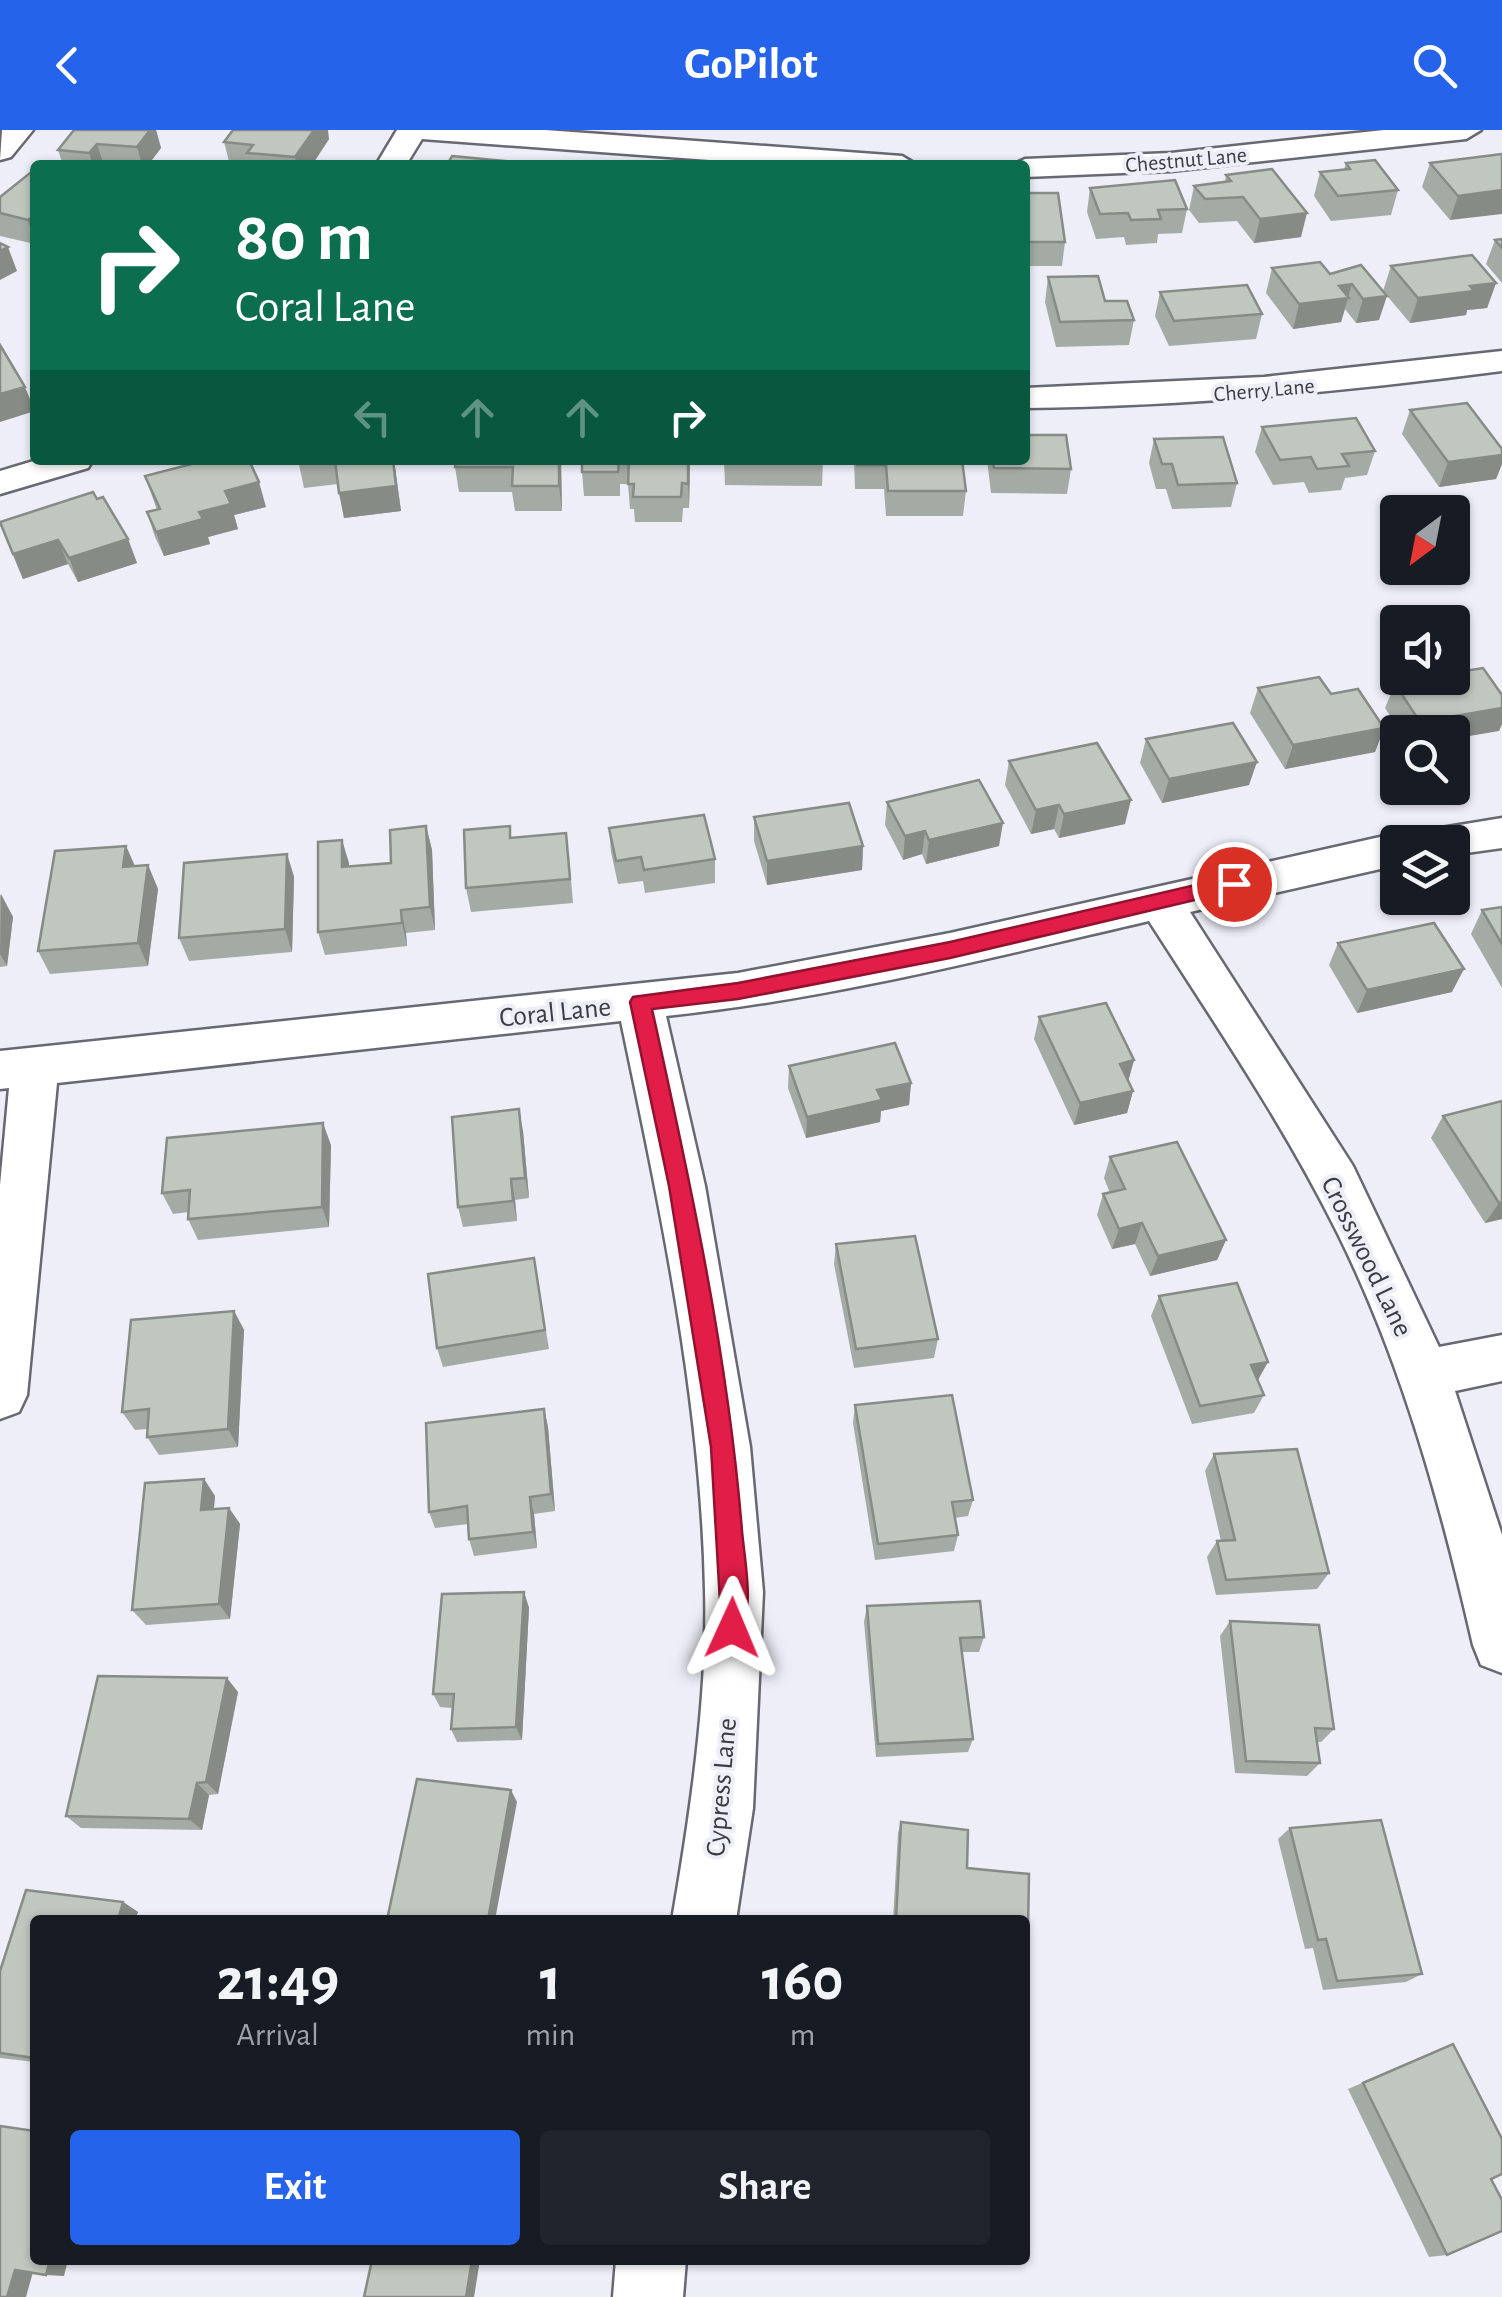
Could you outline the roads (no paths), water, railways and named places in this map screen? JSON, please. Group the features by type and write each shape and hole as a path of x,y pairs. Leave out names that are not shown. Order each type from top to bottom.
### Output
{"street":[{"path":"0,150 18,130"},
{"path":"394,160 412,130"},
{"path":"423,130 834,160"},
{"name":"Chestnut Lane","path":"1030,168 1171,162 1466,130"},
{"name":"Cherry Lane","path":"1030,398 1180,396 1330,383 1502,361"},
{"path":"0,483 59,465"},
{"path":"1470,838 1502,833"},
{"name":"Coral Lane","path":"17,1068 738,991 950,950 1380,853"},
{"name":"Crosswood Lane","path":"1159,901 1290,1104 1382,1275 1423,1374 1480,1548 1502,1645"},
{"name":"Cypress Lane","path":"640,1002 680,1186 723,1447 734,1592 722,1808 705,1915"},
{"path":"0,1395 31,1132 17,1068"},
{"path":"1423,1374 1502,1358"},
{"path":"648,2297 651,2265"}]}
